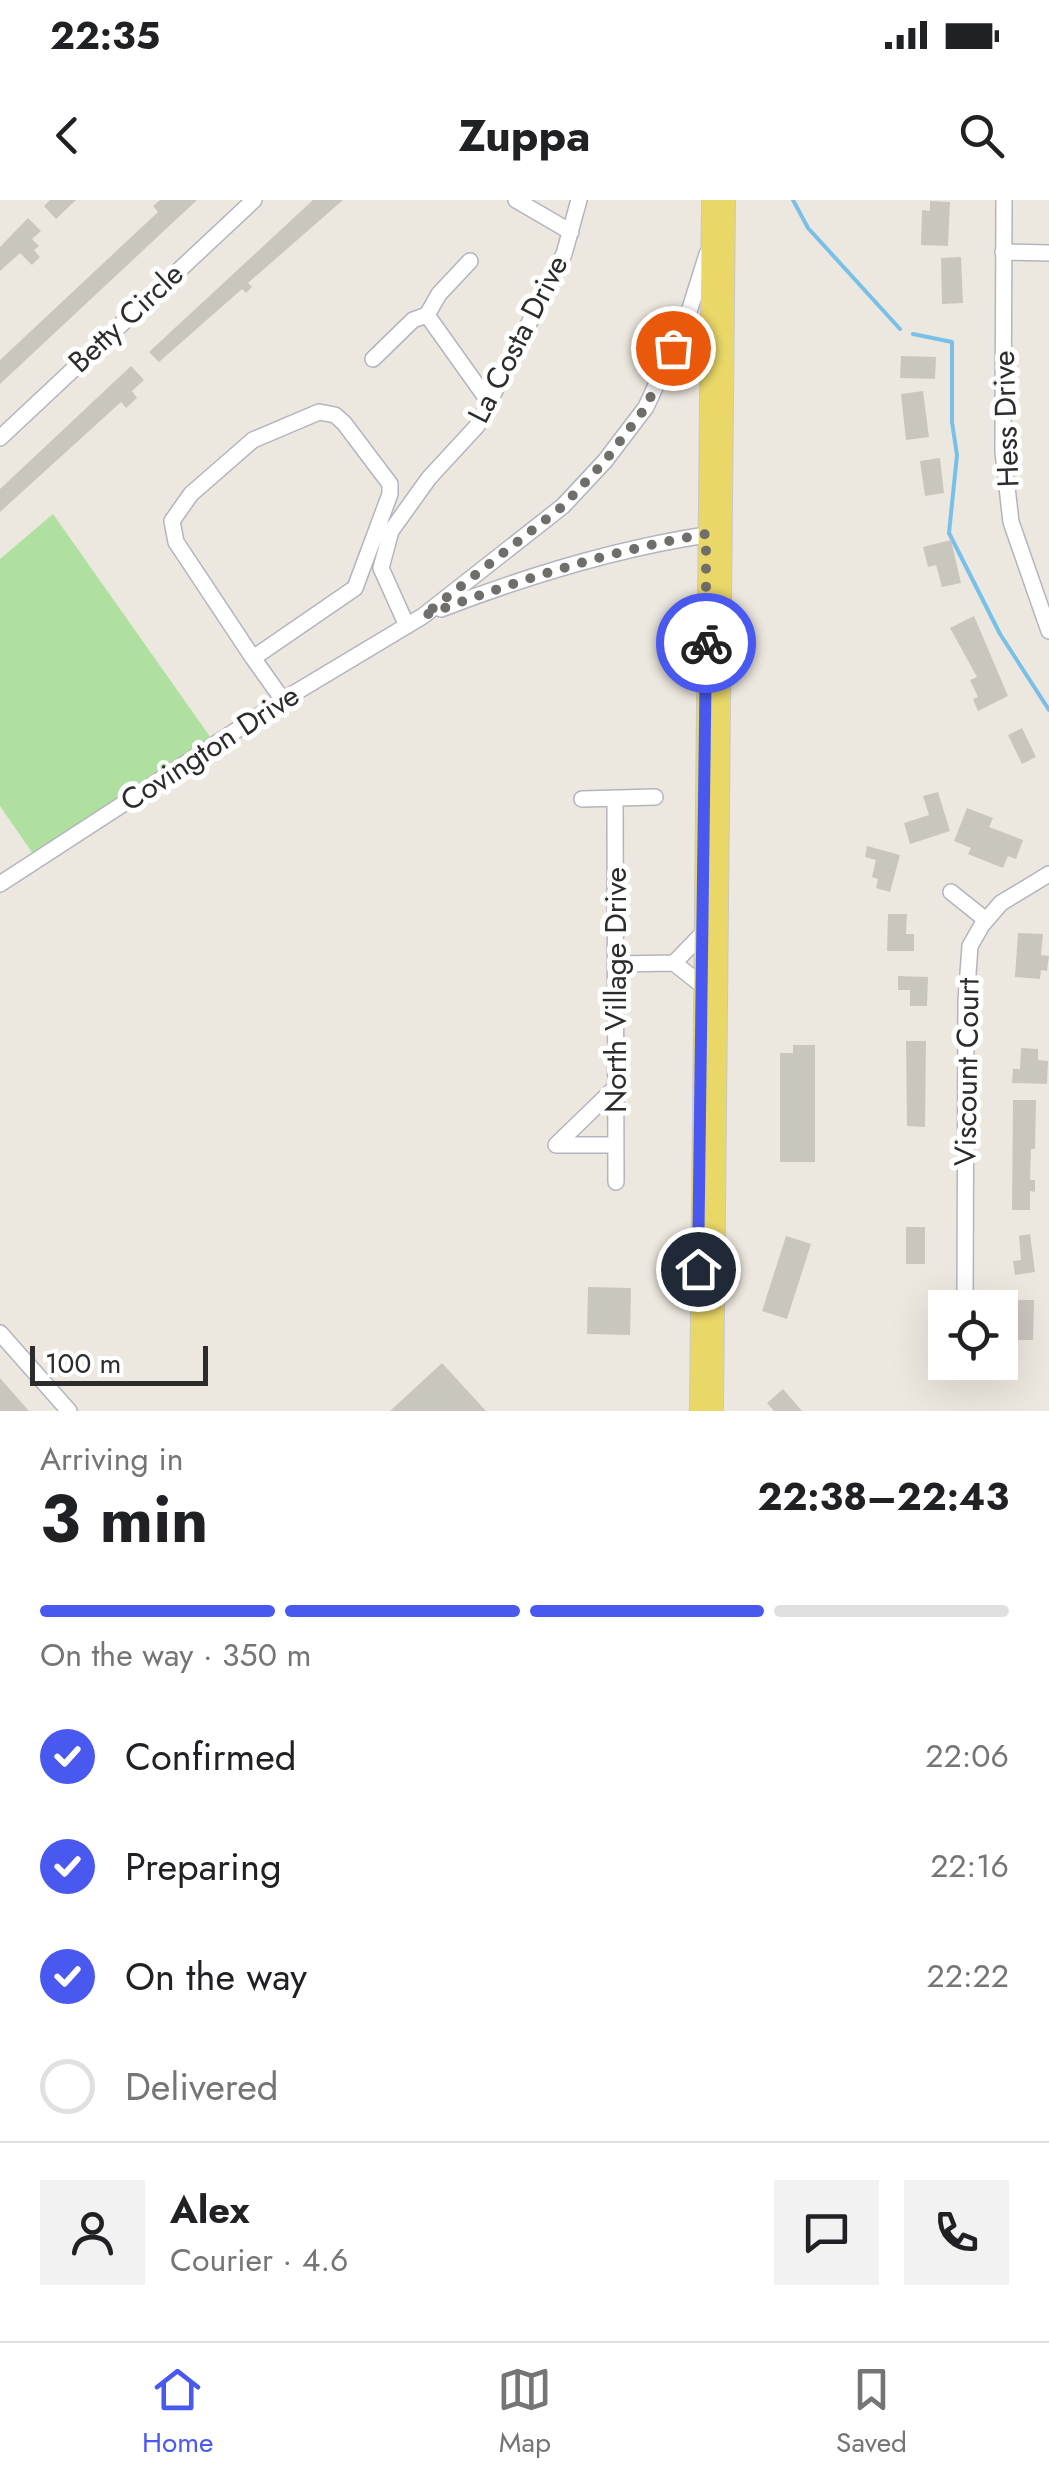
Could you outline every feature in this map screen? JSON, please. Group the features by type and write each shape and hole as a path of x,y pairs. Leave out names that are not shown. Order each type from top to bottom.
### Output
{"main road":[{"path":"698,1411 711,200"},
{"path":"714,1411 726,200"}],"street":[{"name":"Betty Circle","path":"0,438 254,200"},
{"path":"516,200 570,232"},
{"name":"La Costa Drive","path":"407,626 382,568 391,531 429,478 477,426 564,254 580,200"},
{"name":"Hess Drive","path":"1004,200 1003,452 1011,522 1049,631"},
{"name":"Covington Drive","path":"0,884 283,700 423,616 563,506 605,461 646,407 687,318 711,240"},
{"path":"1003,252 1049,253"},
{"path":"373,359 413,320 427,316 439,294 470,261"},
{"path":"427,316 490,402"},
{"path":"253,658 354,588 390,494 390,484 335,414 319,412 252,440 191,494 172,520 176,542 186,560 253,658 283,700"},
{"name":"Covington Drive","path":"423,616 519,579 600,556 706,534 723,522"},
{"name":"North Village Drive","path":"615,798 616,1182"},
{"path":"582,799 655,798"},
{"path":"950,892 986,920 1001,904 1049,874"},
{"name":"Viscount Court","path":"965,1290 966,1002 970,946 986,920"},
{"path":"674,963 704,932"},
{"path":"618,964 674,963 703,986"},
{"path":"616,1146 556,1145 617,1086"},
{"path":"0,1333 70,1411"}],"green space":[{"path":"53,514 218,748 38,861 0,806 0,559"}],"building":[{"path":"50,200 76,200 56,219 44,206"},
{"path":"160,200 197,200 0,384 0,360 158,212 153,206"},
{"path":"313,200 343,200 248,283 252,287 246,293 242,289 159,362 149,352"},
{"path":"930,201 950,202 948,246 921,245 922,210 930,211"},
{"path":"28,218 41,231 32,239 39,246 34,250 40,257 32,265 20,253 0,271 0,247"},
{"path":"961,257 963,303 942,304 941,258"},
{"path":"901,356 936,357 935,379 900,378"},
{"path":"131,366 144,380 132,391 137,398 126,408 121,402 0,512 0,489"},
{"path":"923,391 929,437 906,440 901,394"},
{"path":"940,458 944,493 925,496 920,461"},
{"path":"951,540 961,583 942,587 936,565 928,567 923,547"},
{"path":"974,616 1008,696 978,711 973,699 978,697 970,680 977,677 950,628"},
{"path":"1022,728 1036,757 1022,764 1008,735"},
{"path":"938,792 950,831 910,844 904,823 929,815 923,796"},
{"path":"967,808 993,818 989,827 1023,840 1016,859 1008,856 1003,868 968,854 971,848 954,841"},
{"path":"867,846 900,855 890,892 876,888 878,879 872,877 876,860 865,857"},
{"path":"888,914 907,914 906,934 914,934 914,951 887,951"},
{"path":"1018,933 1043,934 1041,955 1049,956 1047,971 1041,970 1040,979 1015,977"},
{"path":"898,976 928,977 927,1006 910,1006 910,990 898,990"},
{"path":"906,1041 926,1041 925,1127 907,1126"},
{"path":"793,1045 815,1045 815,1162 780,1162 780,1053 793,1053"},
{"path":"1021,1048 1038,1049 1038,1060 1048,1061 1047,1084 1012,1083 1013,1069 1020,1069"},
{"path":"1013,1100 1036,1100 1030,1180 1035,1180 1035,1192 1030,1191 1030,1210 1012,1210"},
{"path":"906,1227 925,1227 925,1264 906,1264"},
{"path":"1030,1234 1035,1272 1015,1275 1013,1261 1021,1260 1019,1236"},
{"path":"786,1236 811,1244 787,1319 762,1311"},
{"path":"588,1287 631,1288 630,1335 587,1334"},
{"path":"1018,1300 1034,1300 1033,1340 1018,1340"},
{"path":"442,1363 486,1411 390,1411"},
{"path":"0,1378 29,1411 0,1411"},
{"path":"783,1389 802,1411 774,1411 767,1403"}],"waterway":[{"path":"793,200 808,228 900,329"},
{"path":"913,334 952,342 952,422 957,455 949,533 1000,634 1049,710"}],"way so far":[{"path":"673,348 646,407 605,461 563,506 423,616 519,579 600,556 706,534 706,643"}],"route":[{"path":"698,1269 706,643"}]}
